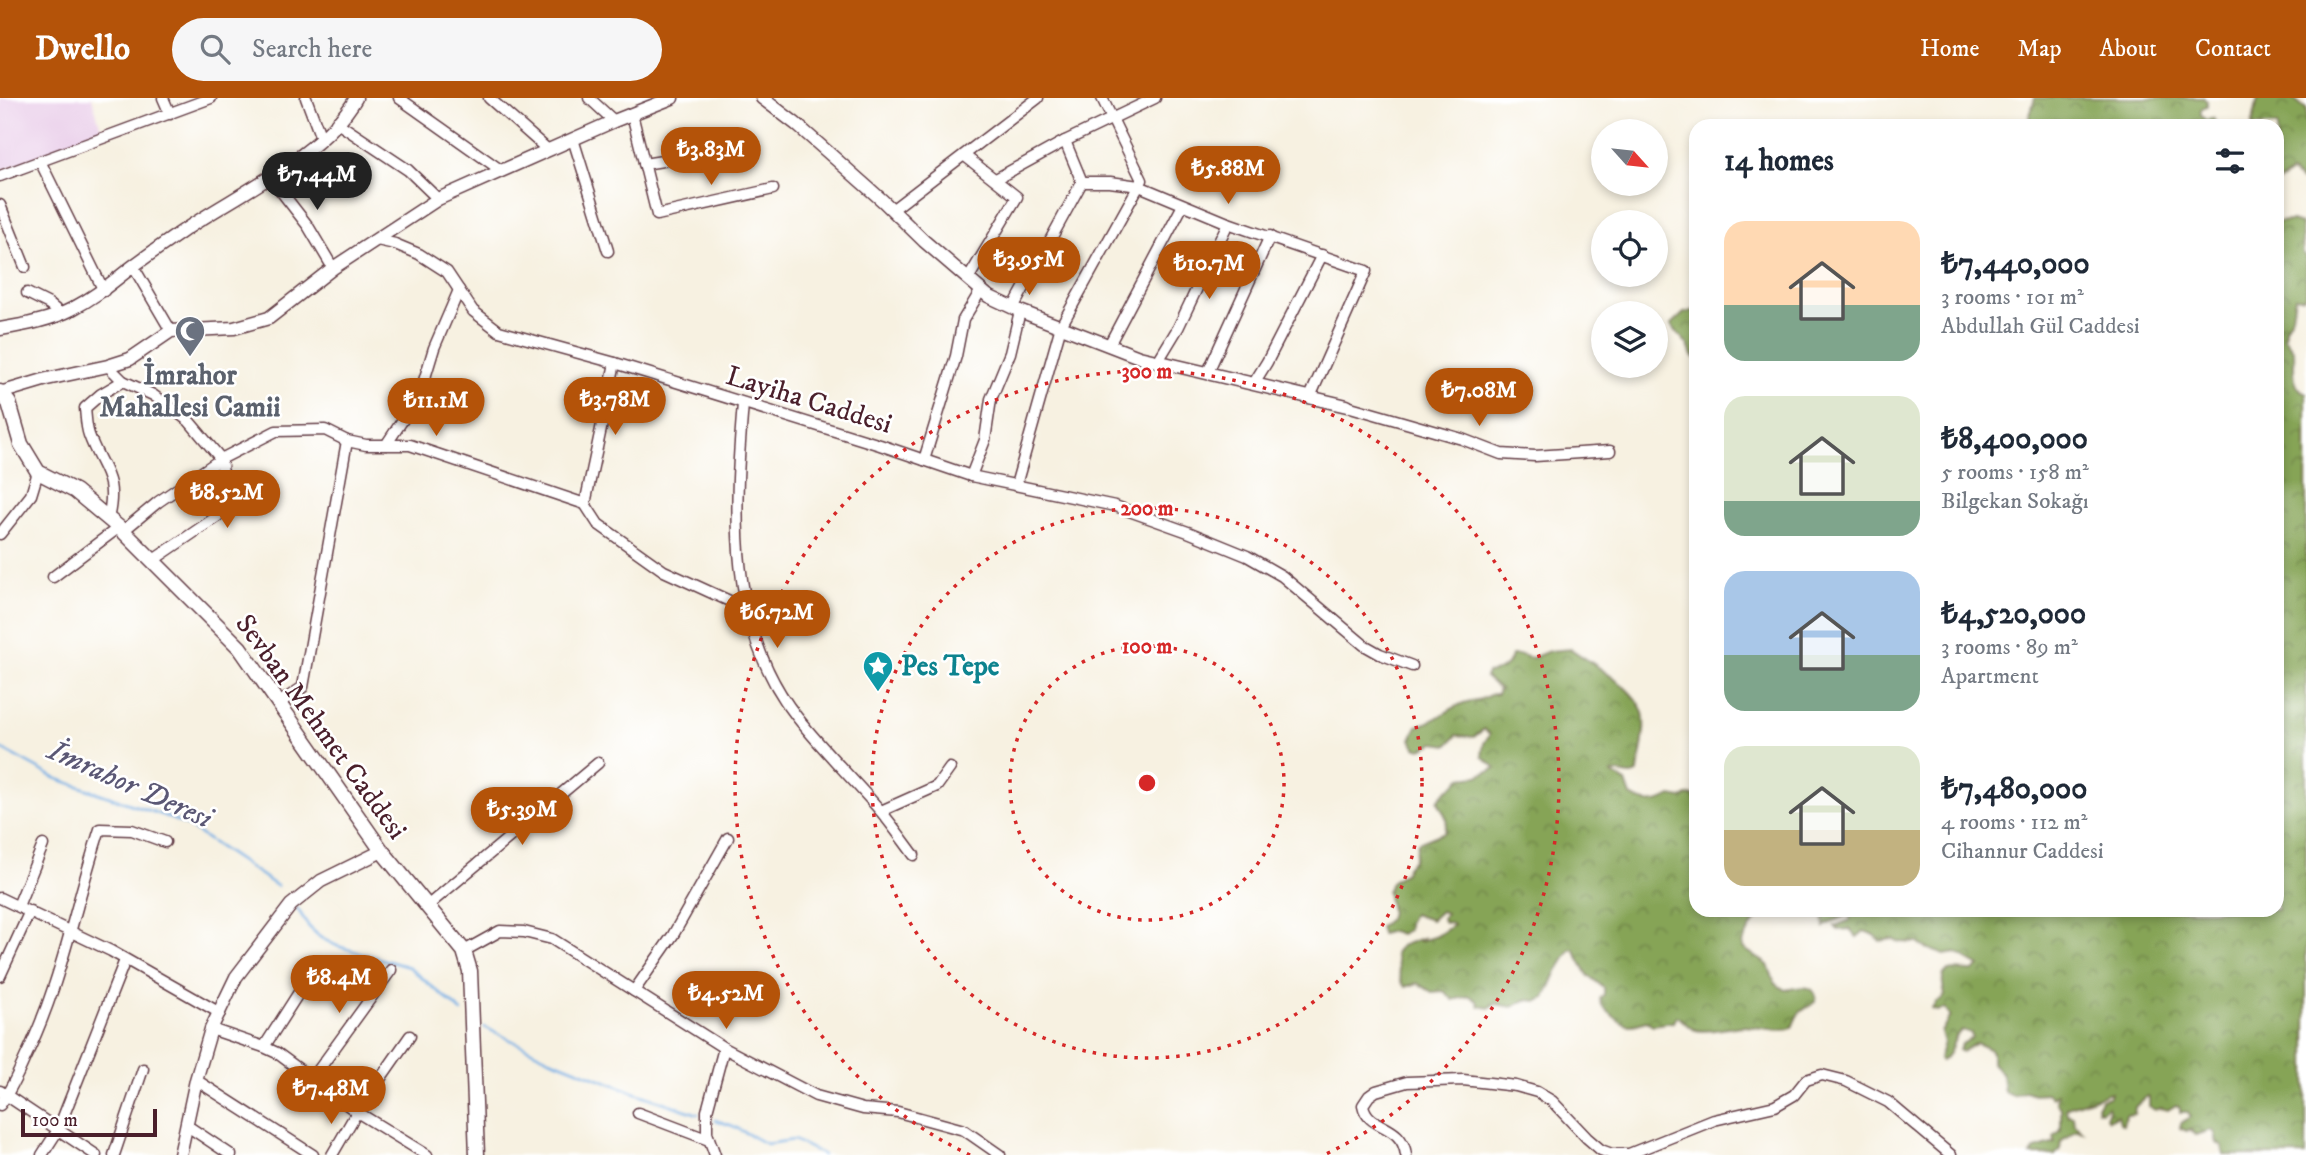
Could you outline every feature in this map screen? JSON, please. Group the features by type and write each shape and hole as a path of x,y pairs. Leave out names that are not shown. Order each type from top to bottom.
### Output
{"main road":[{"path":"0,393 9,403 21,444 38,472"},
{"name":"Sevban Mehmet Caddesi","path":"38,472 75,491 116,526 240,648 382,851 464,951 472,992 477,1155"}],"street":[{"path":"163,98 170,114"},
{"path":"0,176 211,98"},
{"path":"306,98 321,138"},
{"path":"0,329 61,314 104,291 133,266 313,146 356,98"},
{"path":"399,98 502,171"},
{"path":"489,98 548,150"},
{"path":"589,98 614,121"},
{"path":"0,393 130,359 171,331 234,328 269,318 334,268 438,199 632,114 655,101 672,98"},
{"path":"762,98 796,124 924,242 988,296 1017,310 1139,356 1347,406 1462,439 1501,454 1535,456 1610,452"},
{"path":"892,210 1038,98"},
{"path":"1016,485 1061,327 1142,180 1102,98"},
{"path":"996,179 1065,141 1155,98"},
{"path":"632,114 657,215 773,189"},
{"path":"337,122 408,170 438,199"},
{"path":"573,139 608,251"},
{"path":"971,476 985,440 991,399 1010,353 1017,310 1082,182 1065,141"},
{"path":"644,164 737,149"},
{"path":"965,156 1017,197 968,279"},
{"path":"40,161 104,291"},
{"path":"270,177 308,226 334,268"},
{"path":"1082,182 1139,186 1228,223 1366,271 1310,397"},
{"path":"0,205 25,267"},
{"path":"1109,345 1183,205"},
{"path":"1158,361 1178,328 1228,223"},
{"path":"1208,372 1270,236"},
{"name":"Layiha Caddesi","path":"377,240 419,254 447,272 473,311 499,331 615,363 971,476 1115,506 1247,556 1282,576 1364,645 1412,666"},
{"path":"1254,383 1322,255"},
{"path":"133,266 171,331"},
{"path":"386,445 420,394 435,348 459,290"},
{"path":"924,460 956,356 963,320 981,290"},
{"path":"27,293 49,304 61,314"},
{"path":"586,504 615,363"},
{"path":"108,366 123,381 153,395 189,421 221,459 226,495 218,516 152,561"},
{"path":"116,526 109,477 88,434 85,408 123,381"},
{"path":"743,404 737,470 737,536 747,609 769,675 796,716 881,811 914,855"},
{"path":"53,577 116,526 158,502 221,459 276,430 325,430 347,441 366,445 410,445 586,504 598,524 664,571 747,609"},
{"path":"278,704 303,687 347,441"},
{"path":"0,534 31,495 38,472"},
{"path":"426,907 598,763"},
{"path":"881,811 937,786 950,768"},
{"path":"96,1155 2,1097 36,1035 71,932 100,828 132,831 165,842"},
{"path":"634,992 673,935 728,838"},
{"path":"18,906 43,845"},
{"path":"180,1155 196,1080 211,1029 236,978 291,905 321,881 382,851"},
{"path":"0,898 125,960 220,1013"},
{"path":"0,976 30,911"},
{"path":"464,951 500,931 524,932 552,939 724,1048 816,1096 863,1109 898,1112 964,1130 1000,1155"},
{"path":"42,1155 58,1130 125,960"},
{"path":"313,1079 391,970"},
{"path":"264,1046 312,972"},
{"path":"211,1029 264,1046 277,1053 356,1112 427,1155"},
{"path":"332,1155 356,1112 410,1036"},
{"path":"715,1155 706,1133 707,1111 724,1048"},
{"path":"114,1155 143,1069"},
{"path":"1406,1155 1401,1138 1368,1117 1363,1105 1368,1096 1376,1091 1407,1082 1463,1080 1500,1083 1537,1092 1552,1101 1601,1150 1612,1154 1629,1154 1714,1120 1775,1106 1794,1095 1806,1080 1822,1075 1846,1081 1888,1102 1951,1155"},
{"path":"196,1080 313,1155"},
{"path":"638,1113 709,1140"},
{"path":"186,1125 230,1155"}],"shaded area":[{"path":"0,98 92,98 102,132 0,171"}],"green space":[{"path":"2035,98 2203,98 2207,101 2207,106 2201,109 2201,116 2205,119 2029,119"},
{"path":"2258,98 2293,98 2306,109 2306,181 2303,182 2291,173 2284,178 2284,119 2254,119"},
{"path":"2284,222 2301,224 2303,254 2306,256 2306,296 2295,297 2292,316 2285,328 2284,337"},
{"path":"1689,312 1689,348 1671,325"},
{"path":"2284,337 2294,351 2295,381 2306,393 2306,1155 2224,1155 2222,1146 2217,1143 2215,1133 2211,1130 2196,1135 2190,1129 2187,1131 2180,1128 2181,1123 2191,1117 2188,1112 2180,1112 2180,1107 2176,1105 2168,1110 2154,1110 2149,1106 2147,1096 2135,1107 2134,1114 2126,1115 2123,1125 2118,1115 2108,1120 2108,1106 2102,1111 2098,1110 2101,1099 2110,1097 2111,1092 2067,1107 2066,1111 2073,1116 2074,1124 2083,1131 2076,1130 2061,1141 2060,1149 2055,1155 2031,1155 2035,1149 2055,1143 2054,1137 2061,1130 2061,1108 2056,1102 2057,1094 2051,1097 2047,1093 2034,1094 2026,1091 2013,1096 2004,1092 2002,1074 1992,1063 1992,1052 1989,1049 1976,1043 1962,1052 1959,1050 1962,1044 1972,1038 1971,1033 1962,1030 1946,1057 1942,1061 1939,1059 1944,1042 1941,1032 1950,1016 1945,1009 1932,1009 1945,995 1944,974 1951,971 1973,971 1979,966 1956,953 1944,955 1918,943 1892,939 1880,941 1875,935 1864,931 1857,937 1850,929 1838,930 1835,926 1851,920 1850,917 2284,917"},
{"path":"1571,649 1625,688 1641,708 1644,731 1638,772 1632,775 1612,773 1626,782 1631,796 1641,801 1655,802 1671,796 1682,798 1689,796 1689,917 1758,917 1742,943 1743,948 1768,965 1775,983 1785,990 1806,987 1813,991 1815,996 1816,1002 1796,1017 1792,1028 1775,1030 1743,1026 1698,1030 1676,1016 1673,1022 1653,1025 1646,1021 1635,1025 1626,1024 1602,1006 1600,999 1604,988 1588,975 1574,949 1570,950 1557,971 1545,998 1538,1001 1525,1000 1513,1007 1495,1004 1489,1008 1479,1006 1470,996 1453,1000 1444,991 1432,992 1417,983 1405,987 1401,981 1395,953 1400,946 1437,936 1453,925 1445,923 1442,918 1446,913 1441,911 1431,920 1413,914 1408,930 1400,934 1392,931 1381,934 1379,927 1389,919 1391,911 1387,892 1391,882 1405,872 1414,859 1418,843 1445,832 1447,819 1438,801 1443,794 1460,778 1478,776 1496,768 1482,756 1484,743 1490,734 1484,729 1474,737 1457,735 1448,745 1435,743 1421,749 1415,747 1411,739 1417,726 1462,704 1497,694 1499,689 1485,677 1487,673 1506,666 1511,655 1532,658 1549,651"},
{"path":"1823,917 1844,917 1833,921 1824,927"}],"waterway":[{"name":"İmrahor Deresi","path":"0,748 55,778 186,825 277,886"},
{"name":"İmrahor Deresi","path":"297,908 309,927 321,938 337,946 409,967 462,1012"},
{"name":"İmrahor Deresi","path":"484,1027 550,1059 698,1114"},
{"name":"İmrahor Deresi","path":"715,1120 733,1126 766,1144 794,1140 823,1155"}],"place":[{"name":"İmrahor Mahallesi Camii","path":"190,358"},
{"name":"Pes Tepe","path":"878,693"}]}
